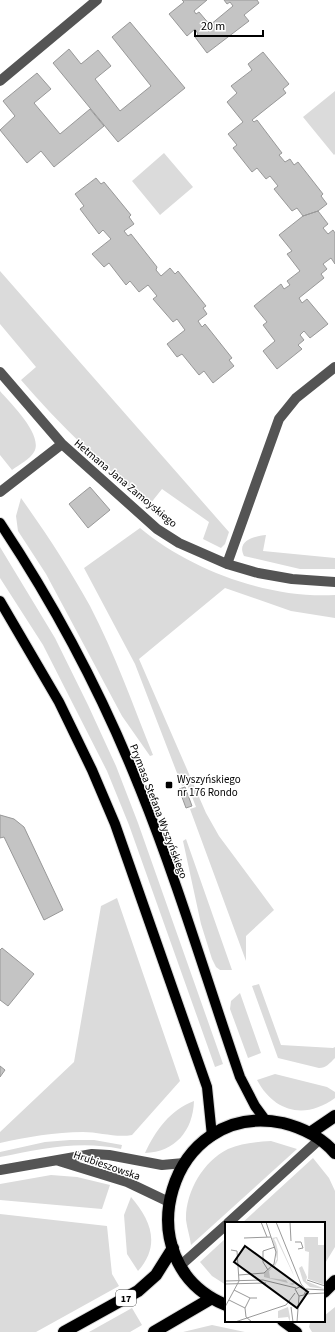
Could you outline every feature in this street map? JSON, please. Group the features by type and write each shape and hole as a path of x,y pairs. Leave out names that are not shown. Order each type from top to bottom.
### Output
{"highway":[{"path":"315,1136 335,1116"},
{"path":"225,1304 212,1298 198,1286 181,1266 173,1248 168,1225 169,1202 175,1182 184,1163 197,1148 212,1136 238,1125 266,1121 288,1125 315,1136 335,1153"},
{"name":"17","path":"64,1332 138,1291 156,1276 173,1248"},
{"path":"325,1291 335,1281"},
{"path":"154,1332 212,1298"}],"main road":[{"name":"Prymasa Stefana Wyszyńskiego","path":"0,523 58,617 113,725 156,833 240,1077 255,1106 266,1121"},
{"path":"0,601 59,702 115,824 207,1087 212,1136"},
{"path":"283,1322 297,1332"}],"street":[{"path":"0,80 96,0"},
{"path":"227,564 279,419 296,398 335,367"},
{"name":"Hetmana Jana Zamoyskiego","path":"0,372 62,444 157,529 179,543 227,564 258,573 292,579 335,582"},
{"path":"0,492 62,444"},
{"path":"229,1222 315,1136"},
{"name":"Hrubieszowska","path":"0,1170 59,1161 92,1154 162,1165 184,1163"},
{"name":"Hrubieszowska","path":"59,1161 126,1182 169,1202"},
{"path":"181,1266 225,1226"}],"shaded area":[{"path":"335,91 335,154 334,155 303,117"},
{"path":"164,153 193,187 160,215 132,181"},
{"path":"0,271 229,532 225,544 221,548 203,539 209,522 162,489 150,504 133,490 82,445 21,380 36,367 0,324"},
{"path":"0,391 18,411 30,428 36,445 34,452 30,457 12,470 0,455"},
{"path":"21,498 57,551 90,606 116,661 153,755 150,756 122,716 46,574 18,531 16,516"},
{"path":"140,528 182,557 206,569 232,579 257,587 284,592 310,595 335,595 335,618 291,611 225,588 139,659 206,813 219,836 274,910 246,936 246,961 190,809 196,807 187,784 182,786 135,664 84,568"},
{"path":"266,535 263,551 335,558 335,569 300,569 244,556 242,551 243,546 248,540 257,536"},
{"path":"0,547 55,638 116,766 138,823 223,1064 215,1067 129,825 107,771 43,645 0,578"},
{"path":"186,839 232,970 220,970 216,967 212,959 201,924 183,841"},
{"path":"117,898 180,1081 132,1135 120,1136 89,1132 73,1132 41,1135 0,1143 0,1132 74,1062 101,906"},
{"path":"259,984 281,1045 335,1047 335,1058 330,1063 319,1068 278,1058 252,986"},
{"path":"240,993 261,1053 248,1058 230,1009 231,1001"},
{"path":"275,1074 327,1087 335,1092 335,1098 324,1105 313,1109 291,1109 281,1106 264,1091 257,1080"},
{"path":"194,1101 190,1122 180,1138 165,1149 145,1153 159,1129 171,1115 178,1109"},
{"path":"94,1140 122,1145 121,1149 105,1146 75,1145 0,1157 0,1152 45,1142"},
{"path":"271,1141 297,1149 191,1245 186,1220 186,1210 192,1189 203,1170 219,1154 228,1149 254,1142"},
{"path":"313,1158 329,1178 335,1191 335,1247 325,1263 325,1222 243,1222"},
{"path":"51,1175 77,1177 110,1185 102,1209 0,1200 0,1184"},
{"path":"131,1197 144,1215 151,1233 149,1252 138,1271 127,1254 124,1215"},
{"path":"0,1214 107,1226 112,1274 119,1286 36,1332 0,1332"},
{"path":"225,1239 225,1284 212,1276 200,1262"},
{"path":"335,1307 335,1332 312,1332 309,1327 310,1323 325,1322 325,1315"},
{"path":"132,1308 142,1325 130,1332 89,1332"},
{"path":"212,1325 245,1332 183,1332"}],"building":[{"path":"182,0 207,0 194,11 196,14 199,12 210,25 233,6 230,2 227,4 224,0 257,0 259,3 244,15 249,21 207,53 195,37 198,34 195,29 187,36 169,14 184,2"},
{"path":"130,22 185,88 118,142 53,63 69,49 81,64 98,50 111,66 95,79 120,111 151,86 112,37"},
{"path":"263,52 289,84 283,89 286,93 252,120 254,122 257,120 282,153 279,155 285,162 290,159 294,165 298,162 323,194 321,196 327,204 318,211 303,216 297,208 292,211 274,189 278,186 270,176 266,179 257,168 252,172 233,148 237,145 228,134 243,122 227,102 237,93 231,86 252,70 248,64"},
{"path":"37,73 51,89 34,103 60,134 90,109 104,126 54,167 41,151 27,163 0,130 15,116 3,101"},
{"path":"96,178 101,184 104,182 131,215 129,217 134,224 124,231 128,236 131,234 157,267 156,270 161,276 170,268 175,274 178,271 206,306 203,308 207,314 198,321 202,327 205,324 232,358 229,360 234,366 213,383 204,371 199,375 182,354 177,357 167,344 185,330 177,319 173,322 153,299 157,296 148,285 139,292 130,281 126,285 109,263 104,267 92,254 111,239 103,230 99,234 80,209 84,206 75,194"},
{"path":"318,211 328,224 323,228 328,234 333,230 335,233 335,264 331,258 323,264 327,269 321,274 324,278 299,298 302,303 307,299 328,324 310,338 304,331 300,335 304,340 298,345 302,349 277,369 263,351 275,341 263,325 267,322 254,306 281,284 284,289 290,285 287,281 300,271 287,254 292,251 279,235 303,216"},
{"path":"90,487 110,510 88,528 69,504"},
{"path":"185,787 192,806 186,808 179,789"},
{"path":"0,815 14,819 24,827 63,910 44,920 4,837 0,838"},
{"path":"2,948 34,974 8,1006 0,1000 0,950"},
{"path":"0,1066 5,1070 0,1077"}],"place":[{"name":"Wyszyńskiego nr 176 Rondo","path":"169,785"}]}
